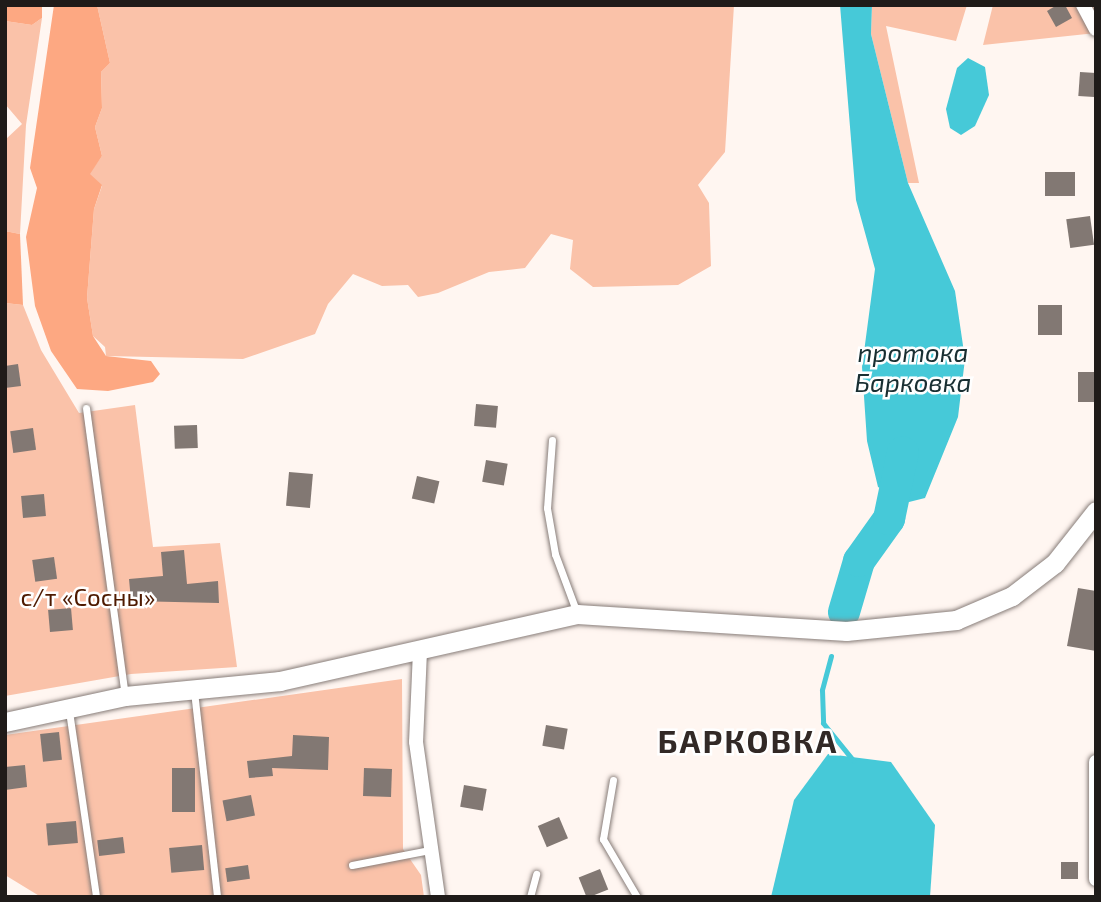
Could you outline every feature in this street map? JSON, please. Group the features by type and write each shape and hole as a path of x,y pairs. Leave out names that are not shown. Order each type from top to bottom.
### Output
{"main road":[{"path":"5,722 125,696 280,681 578,614 846,631 956,620 1012,596 1055,563 1096,511"}],"street":[{"path":"1083,5 1096,29"},
{"path":"420,651 416,743 438,897"},
{"path":"1096,762 1096,879"}],"lane":[{"path":"86,408 125,696"},
{"path":"552,440 547,508 555,554 578,614"},
{"path":"194,690 217,897"},
{"path":"69,706 96,897"},
{"path":"614,780 603,839 637,897"},
{"path":"352,866 430,850"},
{"path":"530,897 536,874"}],"green space":[{"path":"97,5 734,5 725,152 698,185 709,203 711,266 678,285 593,287 570,269 573,240 551,234 525,268 489,272 438,293 418,297 408,285 382,286 353,274 328,304 315,334 243,359 106,356 105,347 93,336 87,298 94,209 102,186 89,174 102,156 95,127 102,108 101,72 110,63"},
{"path":"872,5 967,5 956,41 886,26 919,183 908,183 871,34"},
{"path":"993,5 1096,5 1096,33 983,45"},
{"path":"42,18 26,125 20,234 5,231 5,140 22,124 5,104 5,21 32,25"},
{"name":"с/т «Сосны»","path":"5,303 23,305 41,350 79,413 135,405 153,547 220,543 237,667 131,674 5,696"},
{"path":"402,679 403,849 421,875 424,897 41,897 5,875 5,735"}],"shaded area":[{"path":"5,5 42,5 42,18 32,25 5,21"},
{"path":"54,5 97,5 110,63 101,72 102,108 95,127 102,156 90,174 102,185 94,209 87,298 93,336 106,356 151,361 160,374 153,382 108,391 77,389 51,351 35,306 26,237 37,188 30,168"},
{"path":"5,231 20,234 23,305 5,303"}],"water":[{"name":"протока Барковка","path":"840,5 872,5 871,34 908,183 955,291 965,359 958,417 925,498 909,502 878,487 867,441 862,367 875,269 856,200"},
{"path":"968,58 985,67 989,95 975,126 961,135 950,128 946,109 957,68"},
{"path":"828,754 891,762 935,825 930,897 771,897 794,800"}],"building":[{"path":"1057,5 1065,5 1072,18 1056,27 1047,11"},
{"path":"1080,72 1096,73 1094,97 1078,96"},
{"path":"1045,172 1075,172 1075,196 1045,196"},
{"path":"1090,216 1094,245 1070,248 1066,219"},
{"path":"1038,305 1062,305 1062,335 1038,335"},
{"path":"18,364 21,386 5,388 5,366"},
{"path":"1078,372 1096,372 1096,402 1078,402"},
{"path":"476,404 498,406 496,428 474,426"},
{"path":"197,425 198,448 175,449 174,426"},
{"path":"33,428 36,450 13,453 10,431"},
{"path":"486,460 508,464 504,485 482,482"},
{"path":"289,472 313,474 310,508 286,506"},
{"path":"417,476 439,481 434,504 412,498"},
{"path":"44,494 46,516 23,518 21,496"},
{"path":"184,550 187,584 218,581 219,603 131,601 129,579 163,576 161,552"},
{"path":"54,557 57,579 35,582 32,560"},
{"path":"1078,588 1096,591 1096,651 1067,646"},
{"path":"71,608 73,630 50,632 48,610"},
{"path":"546,725 568,729 564,750 542,746"},
{"path":"59,732 62,760 43,762 40,734"},
{"path":"293,735 329,737 328,770 272,768 273,776 249,778 247,761 292,756"},
{"path":"25,765 27,787 5,790 5,767"},
{"path":"172,768 195,768 195,812 172,812"},
{"path":"364,768 392,769 391,797 363,796"},
{"path":"464,785 487,789 483,811 460,807"},
{"path":"251,795 255,816 227,821 223,801"},
{"path":"559,817 568,838 547,847 538,826"},
{"path":"76,821 78,843 48,846 46,824"},
{"path":"123,837 125,853 99,856 97,840"},
{"path":"202,845 204,870 171,873 169,848"},
{"path":"1061,862 1078,862 1078,879 1061,879"},
{"path":"248,865 250,879 227,882 225,868"},
{"path":"600,869 608,889 587,897 579,878"}],"waterway":[{"path":"844,612 859,561 889,519 903,452"},
{"path":"831,656 822,690 823,723 853,760"}],"district":[{"name":"БАРКОВКА","path":"748,740"}]}
